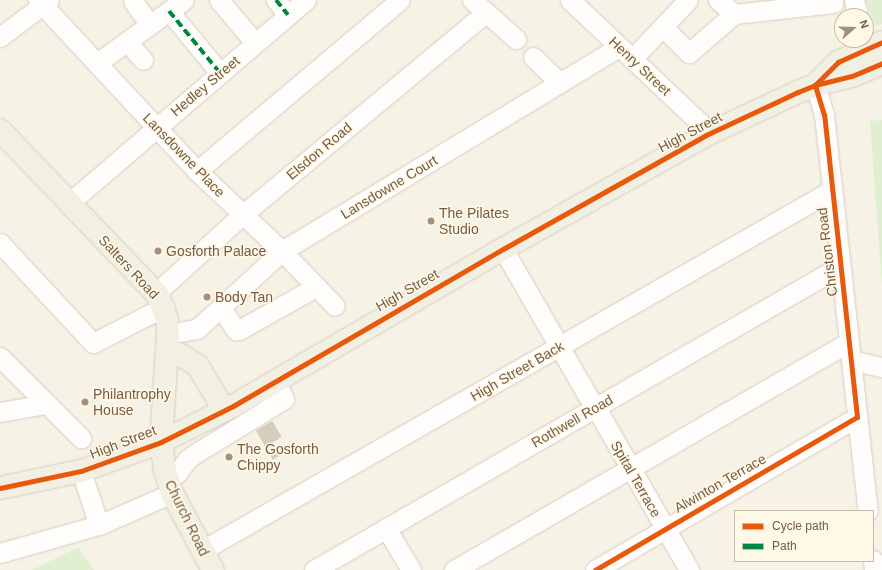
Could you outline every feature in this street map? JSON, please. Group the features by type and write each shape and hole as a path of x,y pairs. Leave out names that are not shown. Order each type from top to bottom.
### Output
{"main road":[{"name":"High Street","path":"815,85 838,62 856,48"},
{"name":"High Street","path":"0,488 81,471 161,442 228,408 503,249 706,135 815,85 852,76 882,63"},
{"name":"Salters Road","path":"0,130 160,300 168,342 161,442"},
{"path":"168,342 179,354 198,366 228,408"},
{"name":"Church Road","path":"161,442 170,486 213,570"}],"street":[{"path":"219,0 255,43"},
{"path":"276,0 288,15"},
{"name":"Hedley Street","path":"69,203 306,0"},
{"path":"197,171 400,0"},
{"name":"Henry Street","path":"570,0 701,124 706,135"},
{"path":"632,59 688,0"},
{"path":"718,0 734,14"},
{"path":"133,1 150,25"},
{"path":"0,36 44,2"},
{"name":"Lansdowne Place","path":"44,2 97,63 197,171 282,251 335,306"},
{"path":"663,27 689,53 734,14 833,3"},
{"path":"97,63 176,6 220,73"},
{"path":"478,6 516,39"},
{"name":"Elsdon Road","path":"0,243 93,343 160,300 242,215 478,6"},
{"path":"127,42 143,60"},
{"name":"Lansdowne Court","path":"168,342 197,330 282,251 618,47"},
{"path":"533,56 560,83"},
{"name":"Christon Road","path":"815,85 824,115 868,510"},
{"name":"High Street Back","path":"202,551 832,190"},
{"name":"Spital Terrace","path":"503,249 689,570"},
{"name":"Rothwell Road","path":"314,570 592,403 830,272"},
{"path":"221,308 236,330 239,330 316,287"},
{"path":"454,570 630,468 850,351 882,367"},
{"path":"0,357 81,438"},
{"path":"0,553 99,525 170,486 176,473 188,459 242,425 261,420 284,399 275,380"},
{"path":"0,412 46,404"},
{"path":"228,408 242,425"},
{"name":"Alwinton Terrace","path":"595,570 848,422"},
{"path":"81,471 99,525"},
{"path":"386,528 411,570"}],"green space":[{"path":"865,0 882,0 882,24 876,27 874,22 874,8 868,8"},
{"path":"882,120 882,285 870,121"},
{"path":"78,547 94,570 32,570"}],"tunnel":[{"path":"264,425 281,454"}],"marked path":[{"path":"276,0 288,15"},
{"path":"169,11 220,73"}],"cycle path":[{"path":"815,85 838,62 882,42"},
{"path":"0,488 81,471 161,442 233,406 503,249 706,135 815,85 852,76 882,63"},
{"path":"595,570 857,417 824,115 815,85"}],"place":[{"name":"The Pilates Studio","path":"431,221"},
{"name":"Gosforth Palace","path":"158,251"},
{"name":"Body Tan","path":"207,297"},
{"name":"Philantrophy House","path":"85,402"},
{"name":"The Gosforth Chippy","path":"229,457"}]}
